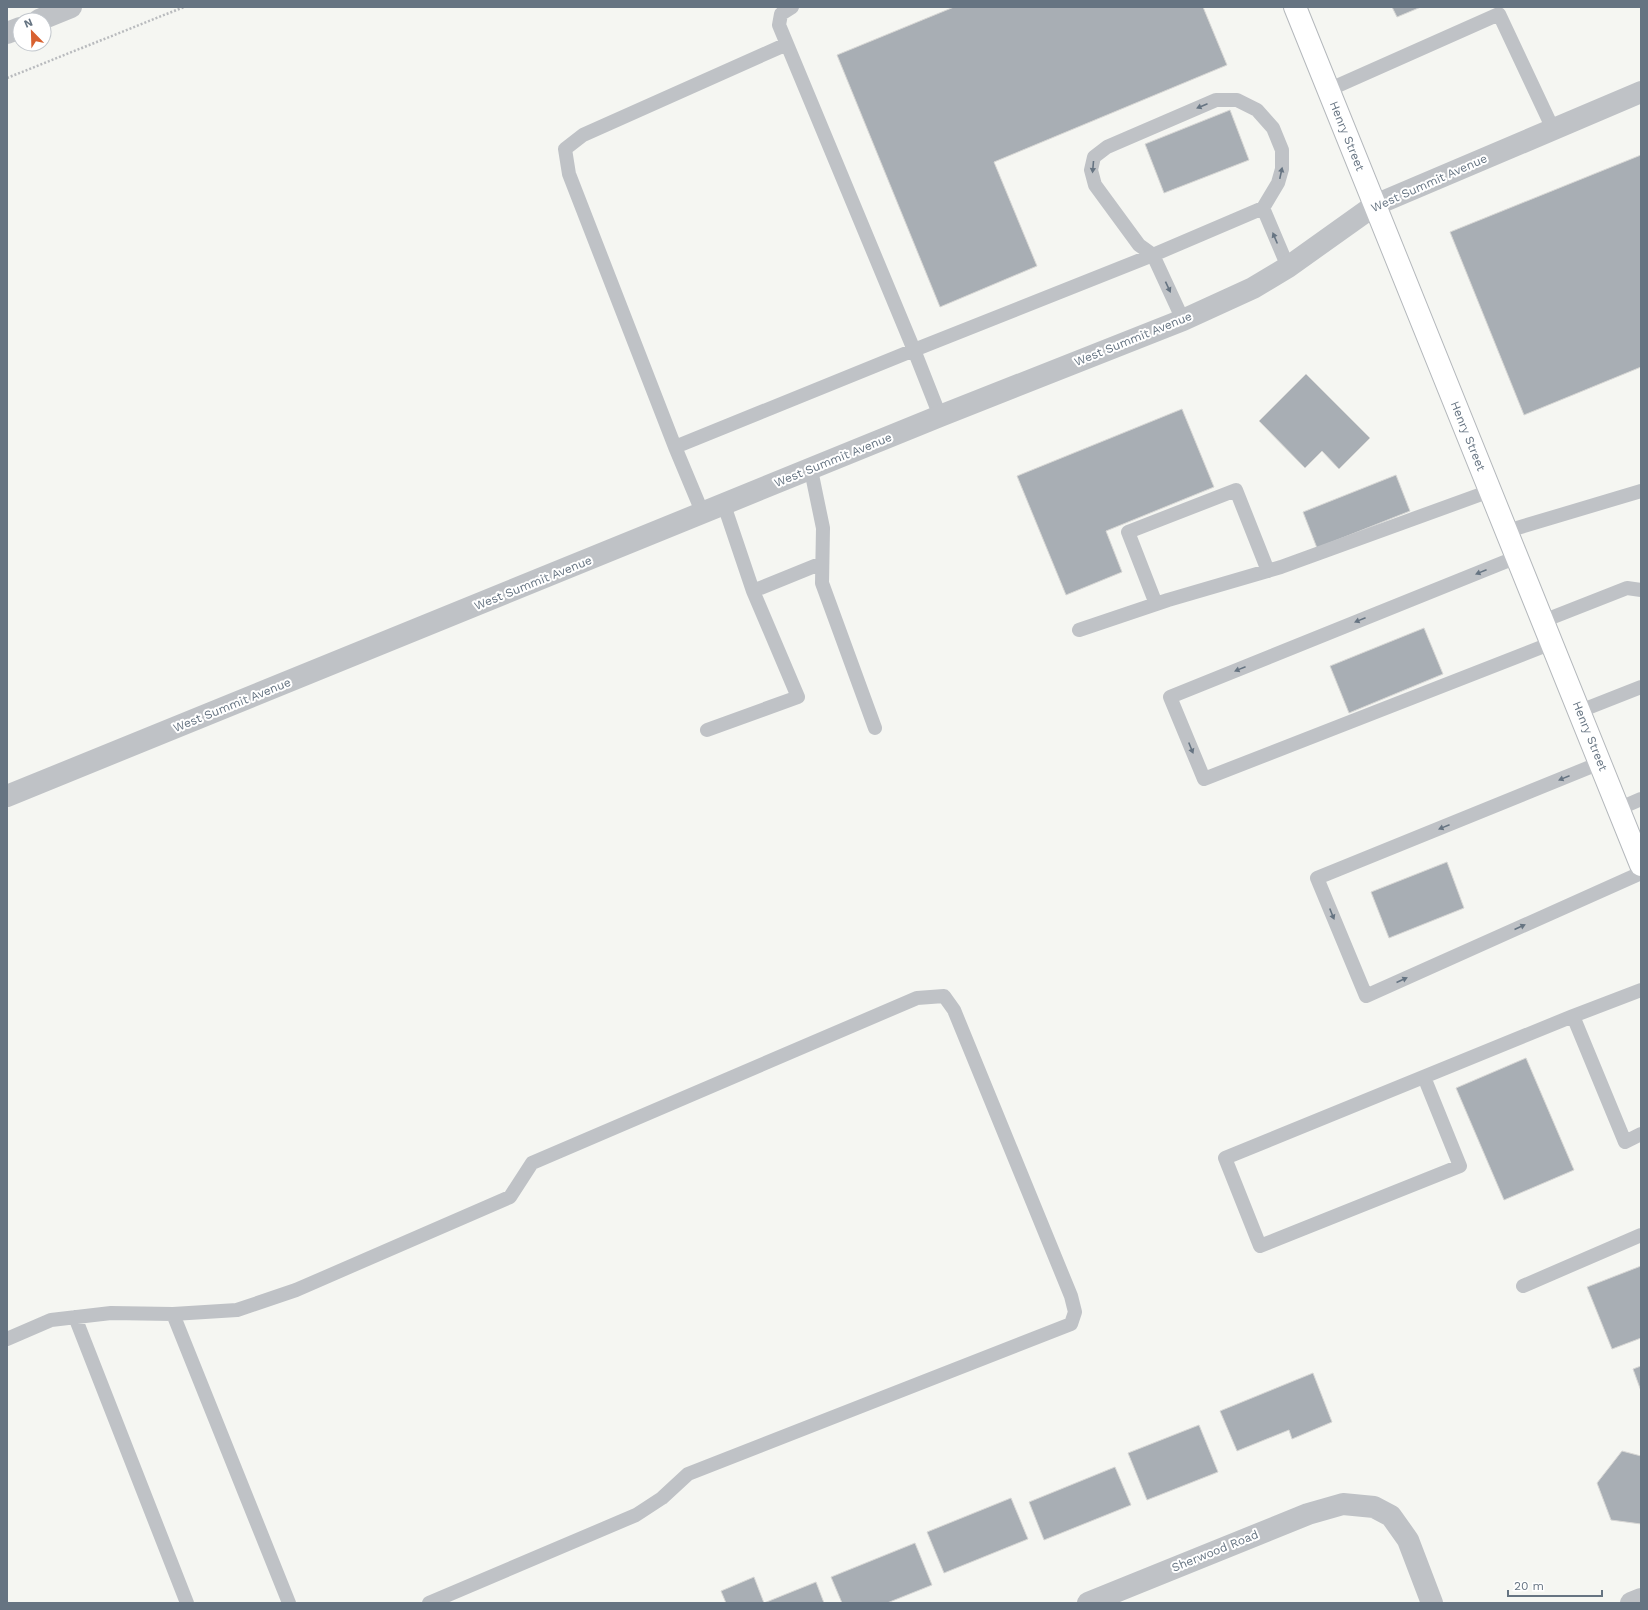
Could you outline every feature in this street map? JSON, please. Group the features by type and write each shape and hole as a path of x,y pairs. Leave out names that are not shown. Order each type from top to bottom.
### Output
{"main road":[{"name":"Henry Street","path":"1295,7 1641,865"}],"street":[{"path":"52,15 71,7"},
{"name":"West Summit Avenue","path":"7,796 703,514 724,504 811,470 940,416 1183,320 1253,288 1288,267 1374,204 1641,92"},
{"name":"Sherwood Road","path":"1088,1603 1308,1514 1343,1504 1374,1507 1391,1516 1408,1540 1432,1603"},
{"path":"1631,1603 1641,1599"}],"lane":[{"path":"792,7 780,14 779,25 940,416"},
{"path":"1328,90 1499,14 1553,129"},
{"path":"703,514 569,174 565,149 583,135 787,44"},
{"path":"676,447 1153,255 1263,208 1278,184 1282,169 1282,150 1273,128 1257,110 1238,100 1216,100 1107,147 1094,157 1091,170 1094,186 1139,245 1153,255 1183,320"},
{"path":"1263,208 1288,267"},
{"path":"811,470 823,528 822,583 875,728"},
{"path":"1156,604 1128,532 1236,490 1268,571"},
{"path":"1079,630 1156,604 1268,571 1490,491"},
{"path":"1507,532 1641,491"},
{"path":"707,730 798,697 753,591 724,504"},
{"path":"1517,557 1170,697 1204,779 1552,643"},
{"path":"753,591 822,563"},
{"path":"1543,621 1627,588 1641,590"},
{"path":"1580,711 1641,687"},
{"path":"1600,763 1317,878 1366,996 1641,873"},
{"path":"1618,809 1641,799"},
{"path":"1424,1077 1460,1166 1260,1246 1225,1158 1573,1016 1641,990"},
{"path":"7,1339 51,1320 111,1313 173,1314 237,1310 296,1290 510,1198 532,1163 917,998 944,996 954,1010 1071,1296 1075,1312 1071,1324 688,1474 662,1498 636,1515 429,1603"},
{"path":"1573,1016 1625,1142 1641,1134"},
{"path":"1523,1286 1641,1235"},
{"path":"173,1314 289,1603"},
{"path":"75,1317 187,1603"}],"path":[{"path":"7,78 184,7"}],"building":[{"path":"954,7 1203,7 1227,65 994,162 1037,266 940,307 837,55"},
{"path":"1392,7 1421,7 1397,17"},
{"path":"1230,110 1249,160 1164,193 1145,144"},
{"path":"1641,155 1641,367 1524,415 1450,232"},
{"path":"1306,374 1370,438 1339,469 1322,451 1305,468 1259,421"},
{"path":"1182,409 1214,487 1106,531 1122,572 1066,595 1017,476"},
{"path":"1396,475 1410,511 1317,548 1303,512"},
{"path":"1424,628 1443,674 1349,713 1330,666"},
{"path":"1447,862 1464,908 1389,938 1371,892"},
{"path":"1526,1058 1574,1170 1504,1200 1456,1088"},
{"path":"1641,1266 1641,1338 1612,1349 1587,1287"},
{"path":"1641,1366 1641,1391 1633,1369"},
{"path":"1313,1373 1332,1422 1292,1439 1289,1430 1237,1451 1220,1411"},
{"path":"1199,1425 1218,1472 1147,1500 1128,1453"},
{"path":"1622,1451 1641,1456 1641,1524 1611,1520 1597,1483"},
{"path":"1115,1467 1131,1505 1044,1540 1029,1502"},
{"path":"1011,1498 1028,1539 944,1573 927,1532"},
{"path":"915,1543 932,1585 887,1603 842,1603 831,1577"},
{"path":"754,1577 764,1603 726,1603 721,1591"},
{"path":"816,1582 824,1603 764,1603"}]}
